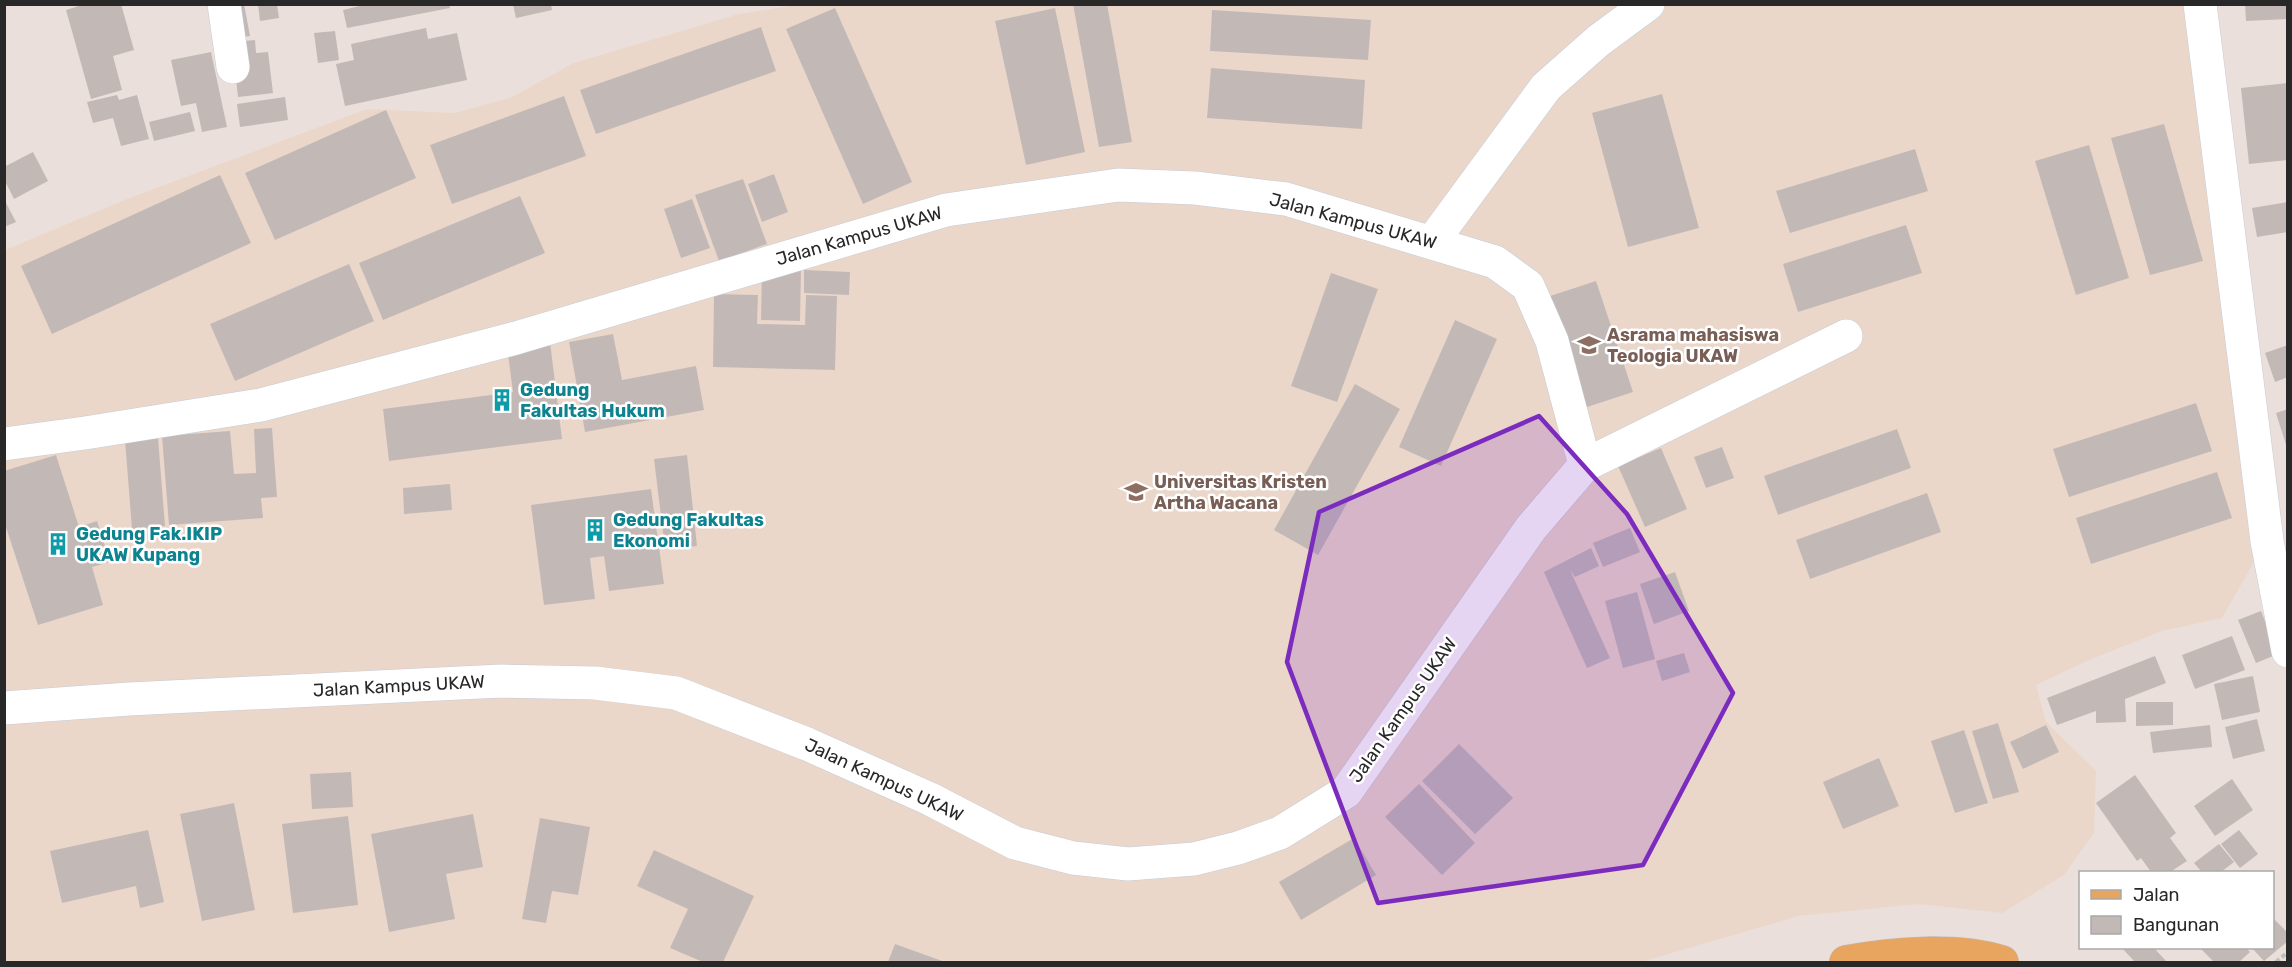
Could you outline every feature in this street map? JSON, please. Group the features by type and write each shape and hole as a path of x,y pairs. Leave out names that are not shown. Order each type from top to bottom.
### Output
{"main road":[{"path":"1846,963 1886,955 1979,956 2002,963"}],"street":[{"path":"224,4 232,67"},
{"path":"1432,242 1546,87 1598,41 1648,4"},
{"path":"2200,4 2267,541 2288,651"},
{"name":"Jalan Kampus UKAW","path":"4,444 261,405 516,338 946,210 1118,185 1195,188 1286,198 1495,262 1528,286 1552,341 1584,465"},
{"name":"Jalan Kampus UKAW","path":"4,708 129,699 501,681 595,683 653,690 676,693 807,744 930,799 1015,843 1073,858 1128,864 1194,860 1280,833 1346,792 1531,528 1584,465 1846,336"}],"path":[{"path":"2276,963 2288,952"}],"highlighted area":[{"path":"1539,416 1627,514 1733,693 1643,865 1378,903 1287,662 1319,512"}],"shaded area":[{"name":"Universitas Kristen Artha Wacana","path":"797,5 2191,5 2267,539 2222,618 2162,631 2089,660 2036,685 2046,722 2096,771 2094,833 2064,875 2002,913 1919,904 1799,916 1641,962 5,962 5,250 127,199 367,109 454,113 510,98 574,63 739,14"}],"building":[{"path":"85,4 121,4 134,50 113,56 122,90 91,99 66,10"},
{"path":"239,4 244,4 250,36 231,39"},
{"path":"258,4 277,4 279,18 260,21"},
{"path":"368,4 449,4 450,8 347,28 343,10"},
{"path":"513,4 551,4 552,10 516,18"},
{"path":"1073,4 1107,4 1132,142 1099,147"},
{"path":"2245,4 2288,4 2288,19 2246,21"},
{"path":"835,8 912,182 863,204 786,29"},
{"path":"1055,8 1085,152 1026,165 995,21"},
{"path":"1212,10 1371,20 1368,60 1210,51"},
{"path":"761,27 776,71 596,134 580,90"},
{"path":"426,28 428,39 457,33 467,80 345,106 336,64 354,60 351,44"},
{"path":"335,31 339,60 318,63 314,33"},
{"path":"255,40 256,53 268,52 273,93 238,97 232,42"},
{"path":"211,52 227,127 202,132 196,103 181,106 171,60"},
{"path":"1211,68 1365,80 1362,129 1207,118"},
{"path":"2288,83 2288,160 2249,164 2241,88"},
{"path":"1662,94 1699,228 1628,247 1592,113"},
{"path":"117,95 119,100 137,95 149,139 121,146 113,118 93,123 87,102"},
{"path":"564,96 586,156 452,204 430,145"},
{"path":"285,97 288,120 240,127 237,104"},
{"path":"386,110 416,178 275,240 245,173"},
{"path":"190,112 195,131 154,141 149,122"},
{"path":"2164,124 2203,261 2150,275 2111,138"},
{"path":"2089,145 2129,278 2076,295 2035,161"},
{"path":"1915,149 1928,191 1790,233 1776,191"},
{"path":"33,152 48,181 14,199 4,179 4,167"},
{"path":"774,174 788,212 762,222 748,184"},
{"path":"220,175 251,243 52,334 21,266"},
{"path":"743,179 767,244 719,261 695,195"},
{"path":"520,196 545,253 383,320 359,263"},
{"path":"4,199 16,222 4,227"},
{"path":"692,199 710,248 681,258 664,209"},
{"path":"2288,202 2288,232 2257,237 2252,208"},
{"path":"1906,225 1922,273 1798,312 1783,264"},
{"path":"349,264 374,321 235,381 210,324"},
{"path":"762,269 801,270 800,321 761,320"},
{"path":"804,270 850,272 849,295 804,293"},
{"path":"1331,273 1378,289 1337,402 1291,386"},
{"name":"Asrama mahasiswa Teologia UKAW","path":"1596,281 1633,392 1581,409 1544,298"},
{"path":"714,294 758,295 757,324 805,325 806,295 837,296 835,370 713,367"},
{"path":"1455,320 1497,339 1441,466 1399,447"},
{"path":"613,334 622,380 696,366 704,410 585,432 569,342"},
{"name":"Gedung Fakultas Hukum","path":"550,342 562,439 389,461 383,409 513,392 507,347"},
{"path":"2288,345 2288,377 2275,382 2265,353"},
{"path":"1355,384 1400,409 1318,555 1274,530"},
{"path":"2196,403 2212,451 2069,497 2053,449"},
{"path":"2288,409 2288,448 2287,448 2276,413"},
{"path":"272,428 277,497 261,498 263,518 169,525 162,436 230,431 234,474 256,473 254,429"},
{"path":"1897,429 1911,468 1778,515 1764,476"},
{"path":"158,438 165,526 132,529 125,440"},
{"path":"1722,447 1734,478 1706,488 1694,457"},
{"path":"1661,448 1687,509 1645,527 1618,466"},
{"name":"Gedung Fak.IKIP UKAW Kupang","path":"56,455 79,527 97,521 110,562 92,567 103,605 38,625 4,521 4,471"},
{"path":"687,455 697,546 665,549 654,459"},
{"path":"2217,472 2232,518 2091,564 2076,518"},
{"path":"450,484 452,510 404,514 403,488"},
{"name":"Gedung Fakultas Ekonomi","path":"651,489 664,584 609,591 604,556 590,558 595,599 544,605 531,505"},
{"path":"1927,493 1941,532 1810,579 1796,540"},
{"path":"1630,528 1640,552 1603,567 1593,543"},
{"path":"1591,548 1599,566 1575,577 1570,570 1610,658 1587,668 1544,572"},
{"path":"1675,572 1689,611 1654,624 1640,584"},
{"path":"1637,592 1655,659 1623,668 1605,601"},
{"path":"2261,611 2278,654 2256,663 2238,620"},
{"path":"2232,636 2245,670 2195,689 2182,655"},
{"path":"1684,653 1690,672 1662,681 1656,661"},
{"path":"2155,656 2166,683 2125,699 2126,722 2096,723 2096,711 2057,725 2047,698"},
{"path":"2253,676 2260,712 2222,720 2214,684"},
{"path":"2136,702 2173,702 2173,725 2136,726"},
{"path":"2257,719 2265,751 2233,759 2225,727"},
{"path":"1998,723 2019,792 1993,799 1972,731"},
{"path":"2046,725 2059,752 2023,769 2010,742"},
{"path":"2210,725 2212,747 2153,753 2150,732"},
{"path":"1964,730 1988,803 1955,813 1931,741"},
{"path":"1459,744 1513,798 1475,834 1422,781"},
{"path":"1879,758 1899,806 1843,829 1823,782"},
{"path":"351,772 353,807 312,809 310,774"},
{"path":"2135,775 2176,833 2170,838 2187,861 2172,871 2150,871 2141,858 2137,861 2096,803"},
{"path":"2232,779 2253,810 2215,836 2194,806"},
{"path":"1419,784 1475,843 1442,875 1385,817"},
{"path":"234,803 255,910 202,921 180,814"},
{"path":"473,814 483,867 446,874 455,919 389,932 371,834"},
{"path":"348,816 358,905 293,913 282,824"},
{"path":"540,818 590,827 578,895 552,891 546,923 522,919"},
{"path":"148,830 164,902 140,908 136,886 62,903 50,851"},
{"path":"2239,830 2258,854 2240,868 2221,844"},
{"path":"1354,838 1376,875 1301,920 1279,882"},
{"path":"2219,844 2234,862 2222,871 2201,871 2194,863"},
{"path":"654,850 754,896 723,962 703,962 670,948 688,909 637,886"},
{"path":"2274,919 2288,933 2288,941 2264,961 2253,949 2274,949"},
{"path":"895,944 945,962 888,962"},
{"path":"2123,949 2155,949 2167,962 2135,962"},
{"path":"2201,949 2247,949 2250,952 2239,962 2214,962"}],"place":[{"name":"Asrama mahasiswa Teologia UKAW","path":"1589,345"},
{"name":"Gedung Fakultas Hukum","path":"502,400"},
{"name":"Universitas Kristen Artha Wacana","path":"1136,492"},
{"name":"Gedung Fakultas Ekonomi","path":"595,530"},
{"name":"Gedung Fak.IKIP UKAW Kupang","path":"58,544"}]}
